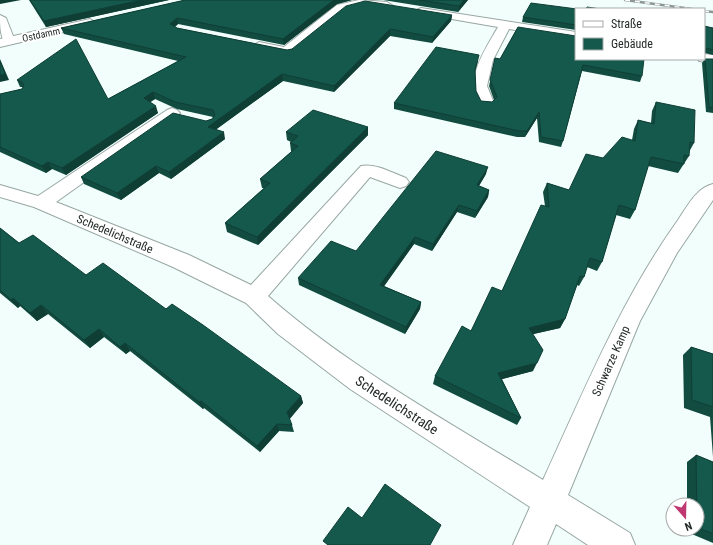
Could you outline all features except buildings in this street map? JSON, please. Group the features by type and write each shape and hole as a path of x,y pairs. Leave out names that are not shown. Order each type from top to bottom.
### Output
{"street":[{"path":"245,44 287,51 341,7 365,2 505,26 575,36"},
{"name":"Ostdamm","path":"0,18 5,42 98,22"},
{"path":"486,103 480,86 486,60 505,26"},
{"path":"41,203 179,114 156,105"},
{"path":"254,297 367,170 400,182"},
{"name":"Schwarze Kamp","path":"530,545 629,319 668,250 702,200 713,190"},
{"name":"Schedelichstraße","path":"0,191 41,203 180,261 254,297 286,327 359,381 618,545"}],"railway":[{"path":"625,0 685,8"},
{"path":"705,11 713,12"}]}
